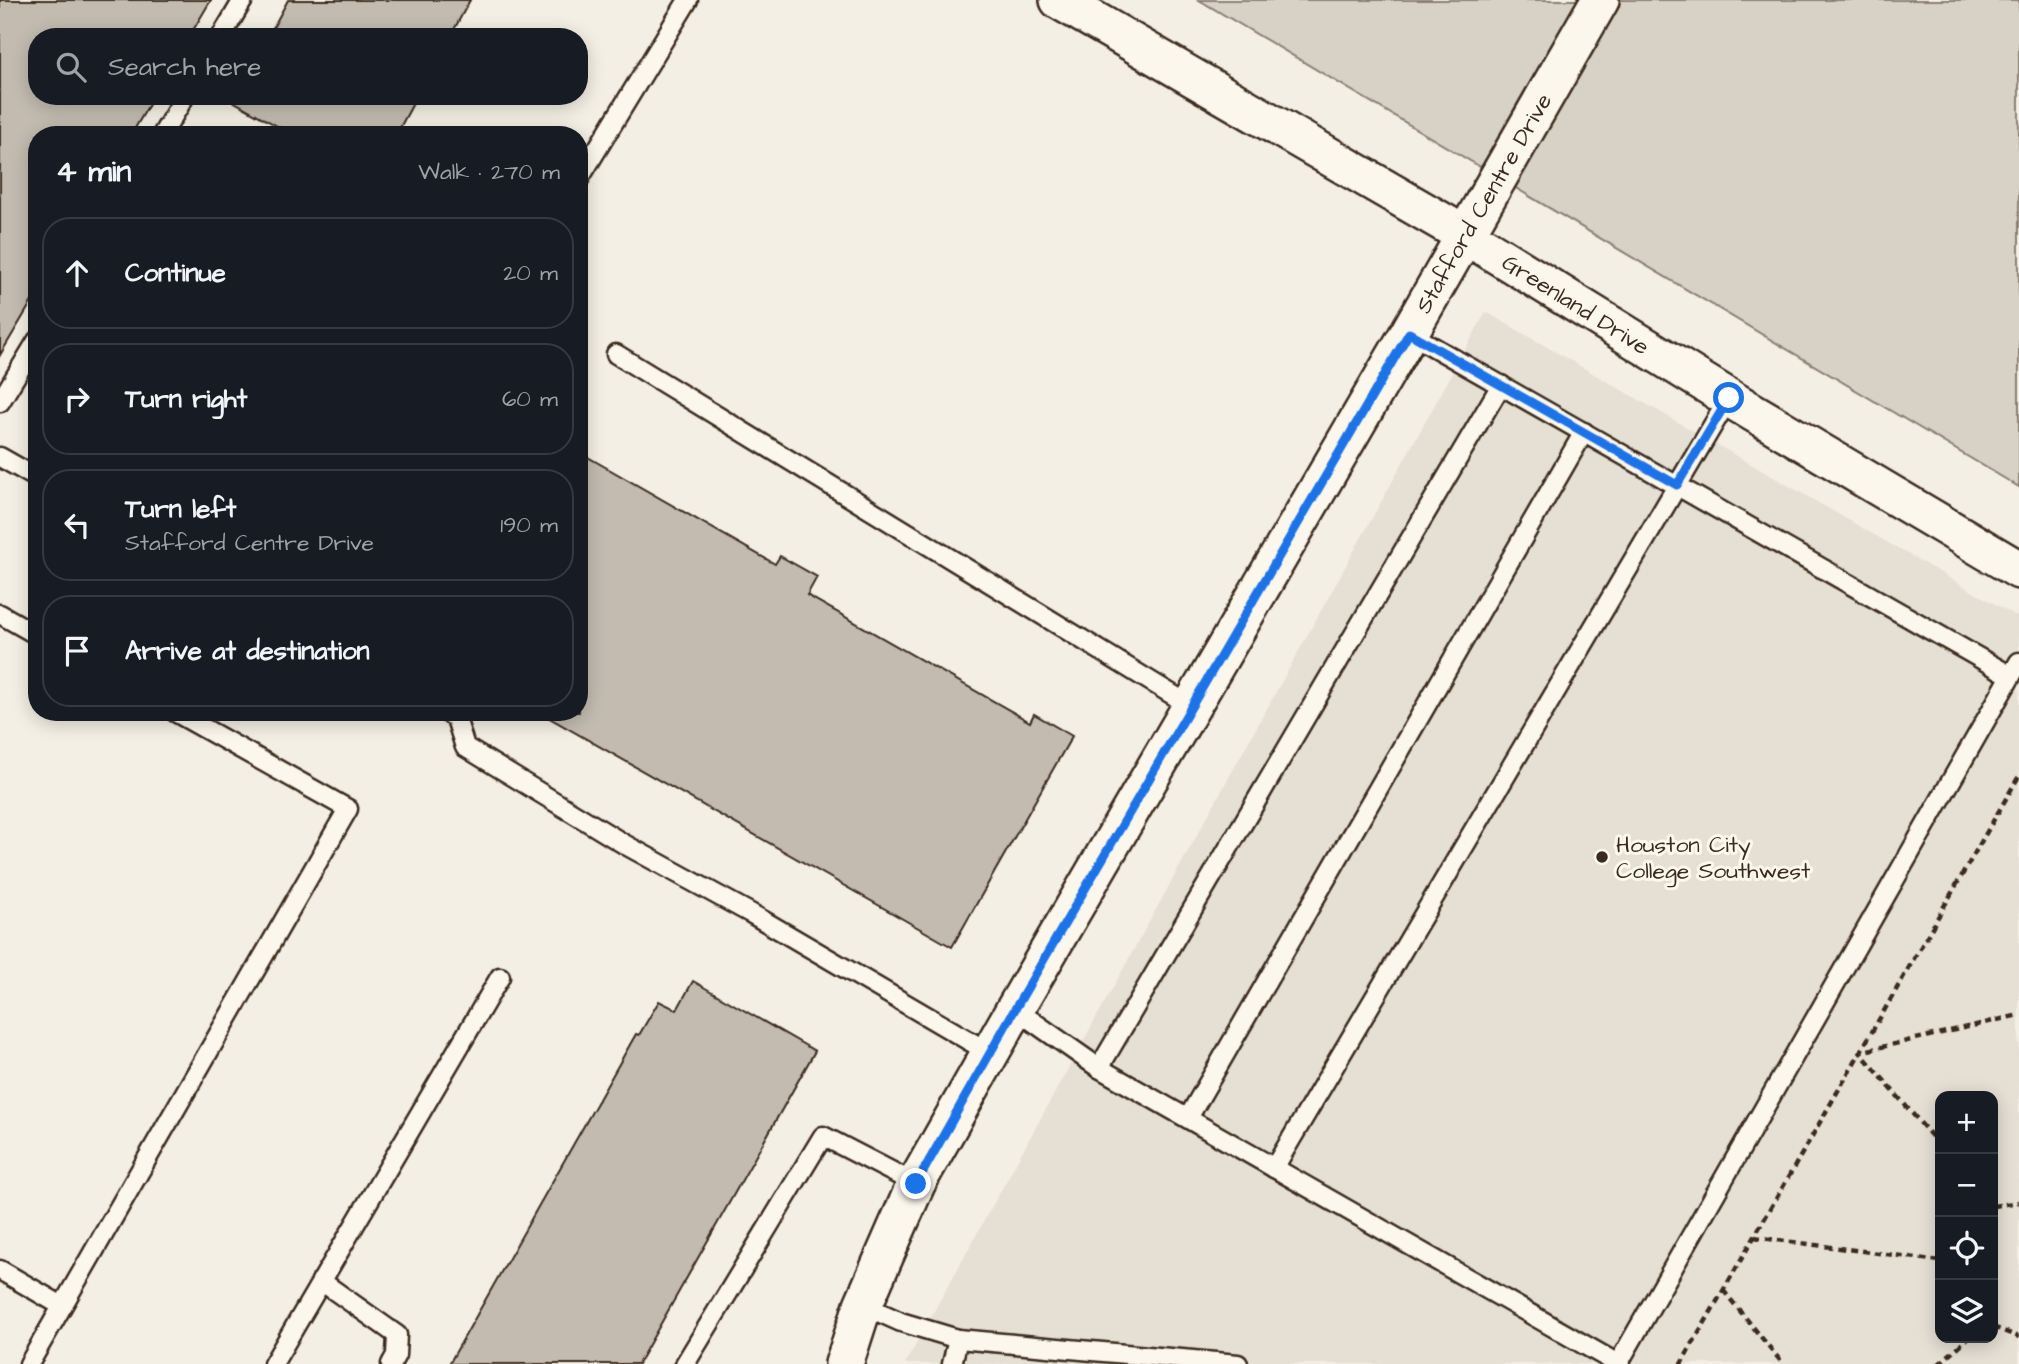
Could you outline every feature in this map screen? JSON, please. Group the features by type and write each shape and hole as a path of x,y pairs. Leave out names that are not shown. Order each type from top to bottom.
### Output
{"street":[{"name":"Greenland Drive","path":"1059,0 1465,235 1729,398 2019,570"},
{"name":"Stafford Centre Drive","path":"844,1364 863,1305 916,1184 989,1053 1600,0"}],"lane":[{"path":"226,28 243,0"},
{"path":"588,164 688,0"},
{"path":"167,126 180,105"},
{"path":"1015,1009 1099,1068 1618,1364 2015,669 1677,485 1409,333"},
{"path":"616,354 1191,706"},
{"path":"0,402 28,356"},
{"path":"1099,1068 1501,385"},
{"path":"1274,1168 1729,398"},
{"path":"1188,1118 1584,432"},
{"path":"0,457 28,473"},
{"path":"0,614 28,630"},
{"path":"29,1364 348,809 191,721"},
{"path":"457,721 465,747 624,844 752,914 989,1053"},
{"path":"272,1364 500,977"},
{"path":"685,1364 823,1136 916,1184"},
{"path":"0,1270 62,1306"},
{"path":"321,1282 397,1335 396,1355 391,1364"},
{"path":"863,1305 901,1322 958,1339 1238,1364"},
{"path":"952,1364 958,1339"}],"path":[{"path":"1683,1364 2019,776"},
{"path":"1860,1052 2019,1015"},
{"path":"1860,1052 1935,1140"},
{"path":"1998,1205 2019,1202"},
{"path":"1754,1237 1935,1260"},
{"path":"1723,1290 1783,1364"},
{"path":"1998,1329 2019,1337"},
{"path":"1939,1364 1962,1343"}],"shaded area":[{"path":"1199,0 2019,0 2019,487"},
{"name":"Houston City College Southwest","path":"1486,312 2019,618 2019,1364 905,1364"}],"building":[{"path":"0,0 211,0 194,28 28,28 28,105 149,105 136,126 28,126 28,308 0,355"},
{"path":"288,0 470,0 455,28 273,28"},
{"path":"240,105 412,105 401,126 277,126"},
{"path":"588,457 775,564 780,556 817,577 807,595 1030,722 1034,714 1072,736 952,947 555,721 588,721"},
{"path":"693,981 815,1051 638,1364 449,1364 636,1034 639,1035 659,1001 677,1010"}],"place":[{"name":"Houston City College Southwest","path":"1602,857"}],"route":[{"path":"916,1184 1409,333 1677,485 1729,398"}]}
